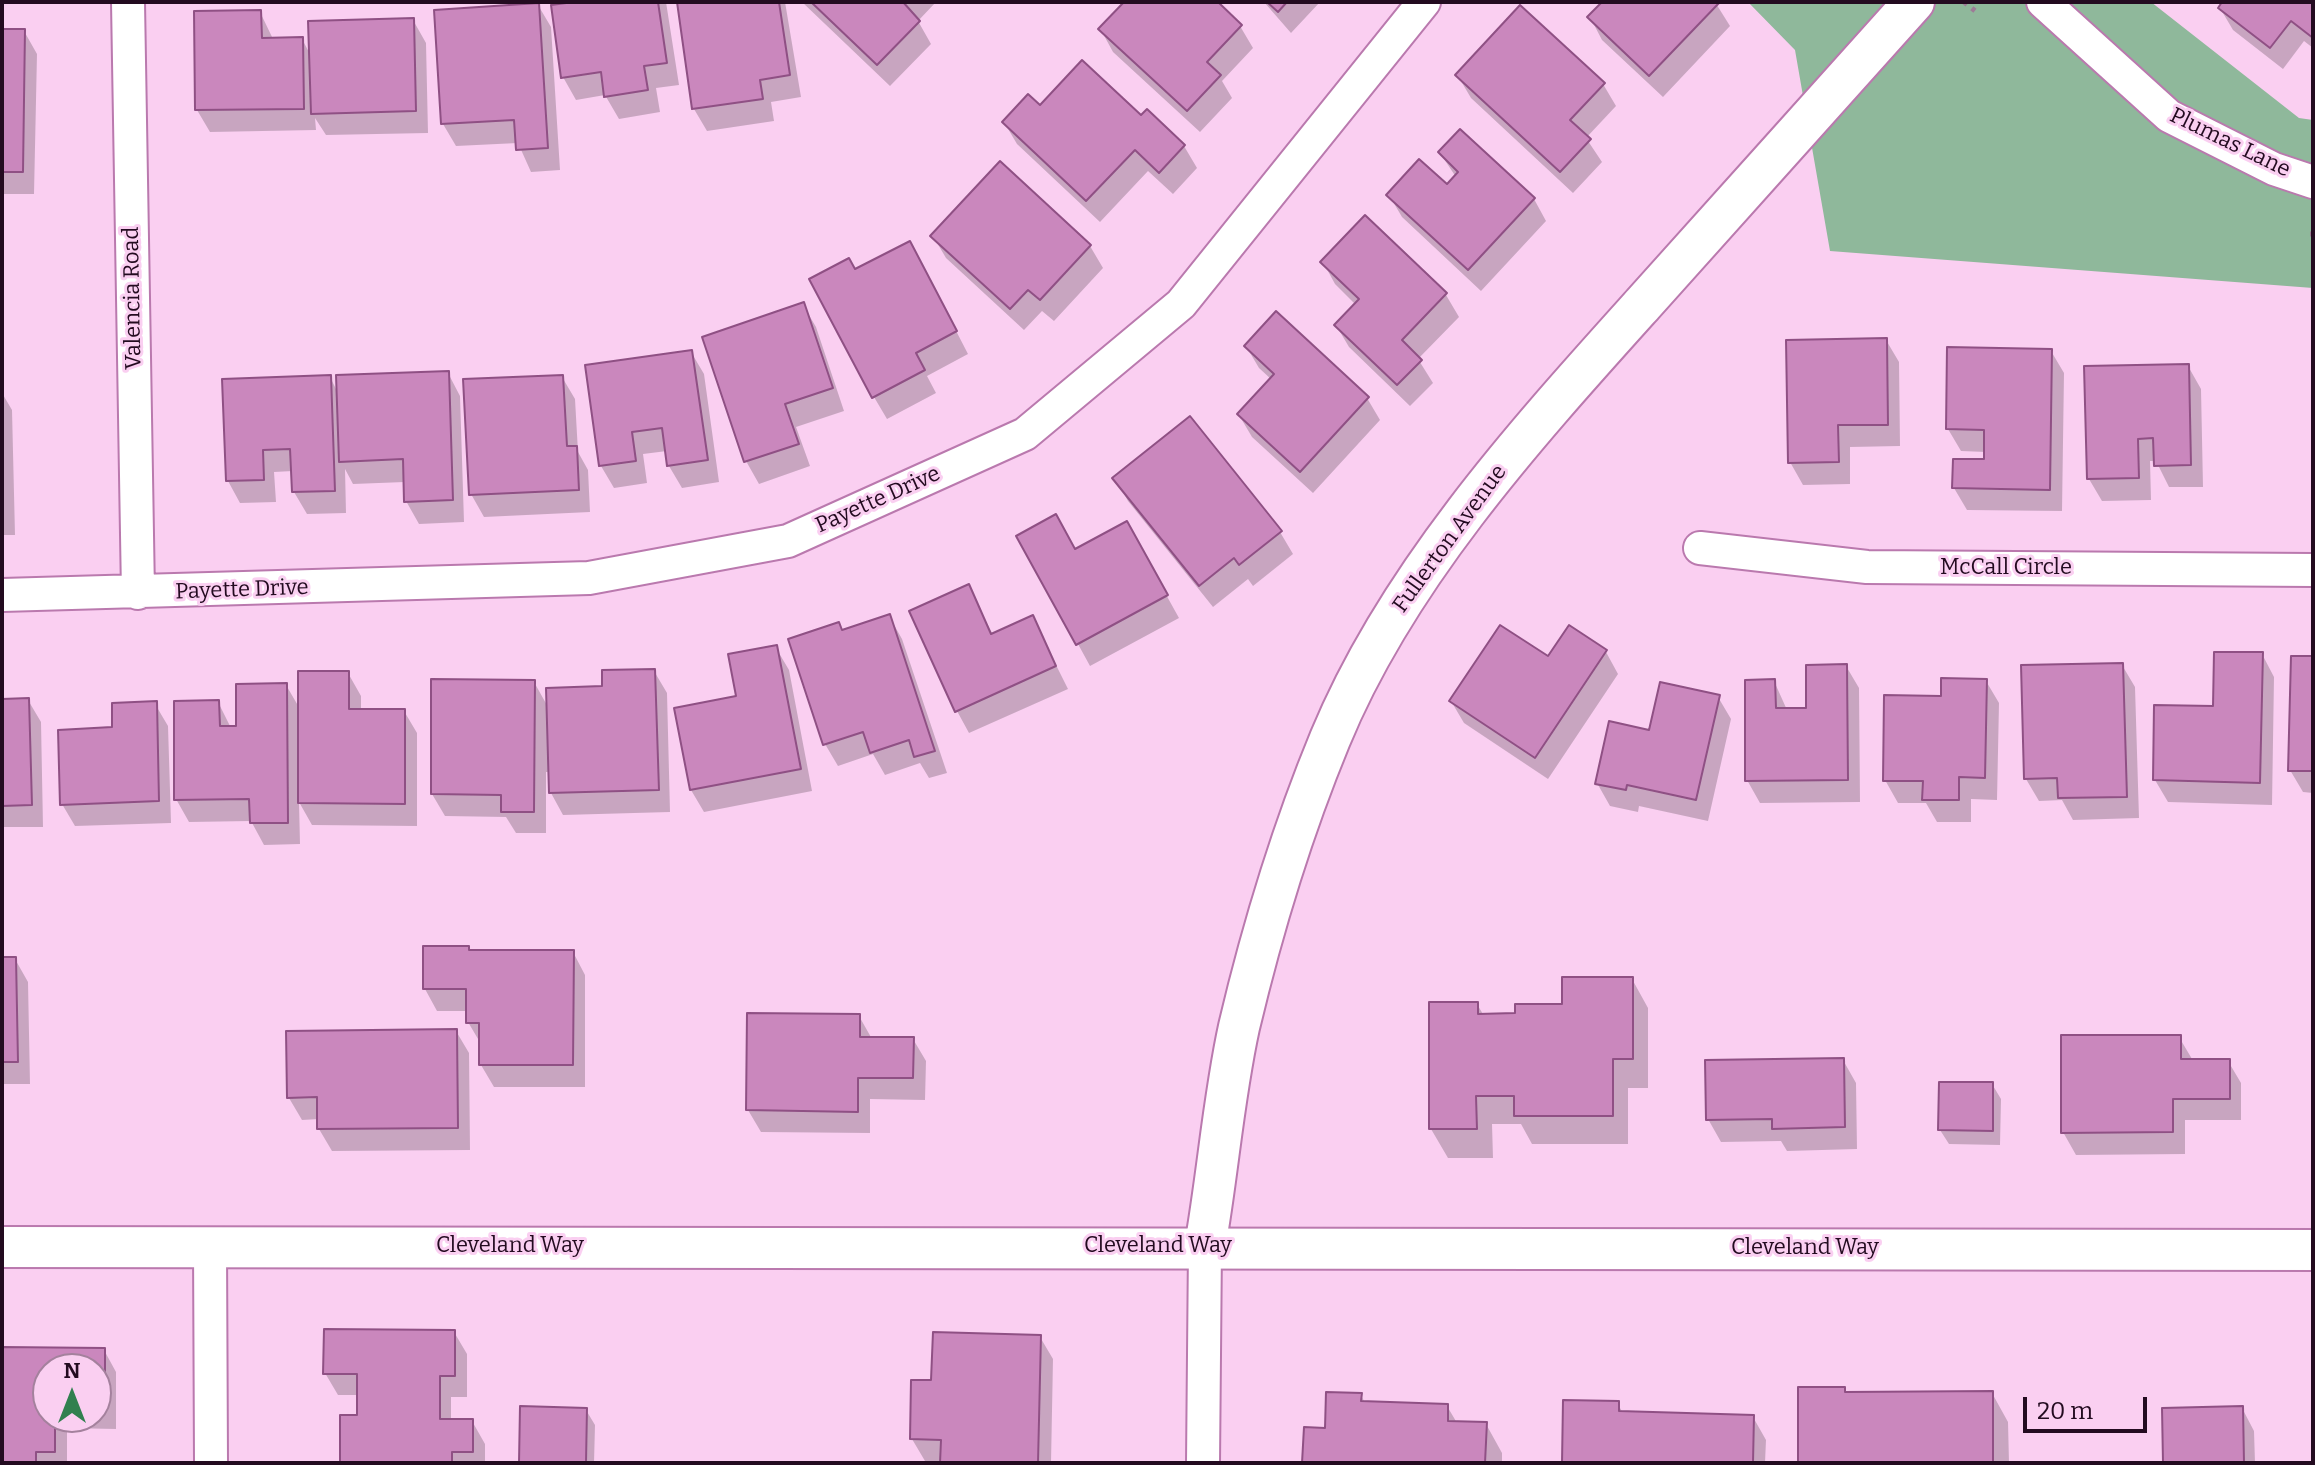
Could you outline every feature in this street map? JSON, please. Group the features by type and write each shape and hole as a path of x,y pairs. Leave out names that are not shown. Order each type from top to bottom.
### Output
{"street":[{"name":"Valencia Road","path":"128,2 138,593"},
{"name":"Payette Drive","path":"2,595 589,578 788,541 1025,434 1181,304 1424,2"},
{"name":"Fullerton Avenue","path":"1205,1246 1216,1185 1216,1152 1239,1029 1277,888 1330,737 1399,604 1536,423 1914,2"},
{"name":"Plumas Lane","path":"2043,2 2169,116 2274,169 2313,182"},
{"name":"McCall Circle","path":"1700,548 1867,567 2313,570"},
{"path":"210,1246 211,1463"},
{"name":"Cleveland Way","path":"2,1247 1205,1246 2313,1250"},
{"path":"1203,1463 1205,1246"}],"path":[{"path":"1964,2 1979,14"}],"green space":[{"path":"1748,2 2151,2 2299,118 2313,120 2313,288 1830,251 1795,50"}],"building":[{"path":"658,2 667,63 644,66 648,90 604,97 601,72 561,78 551,5"},
{"path":"677,2 779,2 790,75 760,80 763,99 692,109"},
{"path":"811,2 903,2 920,21 877,65"},
{"path":"1124,2 1218,2 1242,25 1207,62 1221,75 1187,111 1098,29"},
{"path":"1267,2 1287,2 1278,12"},
{"path":"1602,2 1719,3 1649,76 1587,17"},
{"path":"2222,2 2313,2 2313,38 2291,21 2270,48 2218,8"},
{"path":"539,3 548,148 516,150 514,120 441,124 434,10"},
{"path":"1520,5 1605,83 1570,120 1591,139 1560,172 1455,75"},
{"path":"261,10 262,38 303,37 304,109 195,110 194,11"},
{"path":"414,18 416,111 311,114 308,21"},
{"path":"2,29 25,29 23,172 2,172"},
{"path":"1082,60 1141,115 1147,109 1185,145 1159,173 1135,150 1086,201 1002,122 1028,94 1040,105"},
{"path":"1460,129 1535,198 1468,270 1386,195 1419,159 1447,184 1458,172 1438,152"},
{"path":"1000,161 1091,245 1040,300 1028,290 1010,309 930,236"},
{"path":"1365,215 1447,293 1402,340 1422,360 1397,385 1334,325 1359,299 1320,262"},
{"path":"910,241 957,331 916,353 925,370 872,398 809,279 849,258 855,269"},
{"path":"804,302 833,388 785,404 799,444 744,462 702,337"},
{"path":"1276,311 1369,397 1300,472 1237,414 1274,374 1244,346"},
{"path":"1887,338 1888,425 1838,425 1839,462 1788,463 1786,340"},
{"path":"1947,347 2052,349 2050,490 1952,488 1953,459 1984,459 1984,430 1946,429"},
{"path":"692,350 708,460 667,466 662,428 632,432 636,461 599,466 585,365"},
{"path":"2189,364 2191,465 2154,466 2153,438 2138,439 2139,478 2087,479 2084,366"},
{"path":"449,371 453,500 404,502 403,459 339,462 336,375"},
{"path":"331,375 335,491 292,492 290,449 263,450 264,480 226,481 222,379"},
{"path":"563,375 567,446 577,446 579,490 469,495 463,379"},
{"path":"1190,416 1282,531 1239,565 1234,558 1199,586 1112,478"},
{"path":"1056,514 1075,549 1127,521 1168,595 1076,645 1016,536"},
{"path":"969,584 991,634 1033,615 1056,666 955,712 909,611"},
{"path":"890,614 935,751 914,757 909,740 870,753 863,732 823,745 788,639 839,622 842,630"},
{"path":"1500,625 1548,656 1569,625 1607,650 1535,758 1449,701"},
{"path":"777,645 801,769 690,790 674,708 736,696 728,654"},
{"path":"2214,652 2263,652 2260,783 2153,780 2154,705 2213,706"},
{"path":"2291,656 2313,656 2313,771 2288,771"},
{"path":"2123,663 2127,797 2058,798 2057,778 2024,779 2021,665"},
{"path":"1847,664 1848,780 1745,781 1745,680 1775,679 1776,708 1806,708 1806,665"},
{"path":"655,669 659,790 549,793 546,688 602,686 602,670"},
{"path":"298,671 349,671 349,709 405,709 405,804 298,803"},
{"path":"1941,678 1987,679 1985,778 1959,777 1959,800 1922,800 1923,781 1883,781 1884,695 1941,696"},
{"path":"431,679 535,680 534,812 501,812 501,795 431,794"},
{"path":"1660,682 1720,695 1696,800 1627,785 1626,790 1595,784 1609,721 1649,730"},
{"path":"287,683 288,823 250,823 249,799 174,800 174,701 219,700 220,726 236,726 236,684"},
{"path":"29,698 32,805 2,806 2,699"},
{"path":"157,701 159,801 60,805 58,730 112,727 112,703"},
{"path":"423,946 469,946 469,950 574,950 573,1065 479,1065 479,1023 466,1023 466,989 423,989"},
{"path":"2,957 16,957 18,1062 2,1062"},
{"path":"1562,977 1633,977 1633,1059 1613,1059 1613,1116 1514,1116 1514,1096 1476,1096 1477,1129 1429,1129 1429,1002 1478,1002 1478,1014 1515,1013 1515,1004 1562,1004"},
{"path":"747,1013 860,1014 860,1037 914,1037 913,1078 858,1078 858,1112 746,1110"},
{"path":"457,1029 458,1128 317,1129 317,1097 287,1098 286,1031"},
{"path":"2061,1035 2181,1035 2181,1059 2230,1059 2230,1099 2173,1099 2173,1132 2061,1133"},
{"path":"1844,1058 1845,1127 1772,1129 1772,1119 1706,1120 1705,1060"},
{"path":"1939,1082 1993,1082 1993,1131 1938,1130"},
{"path":"324,1329 455,1330 455,1376 440,1376 440,1419 473,1419 473,1452 452,1452 452,1463 340,1463 340,1415 357,1415 357,1374 323,1374"},
{"path":"933,1332 1041,1335 1038,1463 940,1463 941,1440 910,1439 911,1380 931,1380"},
{"path":"2,1347 105,1348 105,1353 32,1353 32,1433 55,1433 55,1452 36,1452 36,1463 2,1463"},
{"path":"1798,1387 1845,1387 1845,1392 1993,1391 1993,1463 1798,1463"},
{"path":"1326,1392 1362,1393 1361,1401 1448,1404 1448,1421 1487,1422 1485,1463 1302,1463 1304,1427 1325,1428"},
{"path":"1563,1400 1619,1401 1619,1411 1754,1415 1753,1463 1562,1463"},
{"path":"520,1406 587,1408 586,1463 519,1463"},
{"path":"2243,1406 2244,1463 2163,1463 2162,1408"}]}
